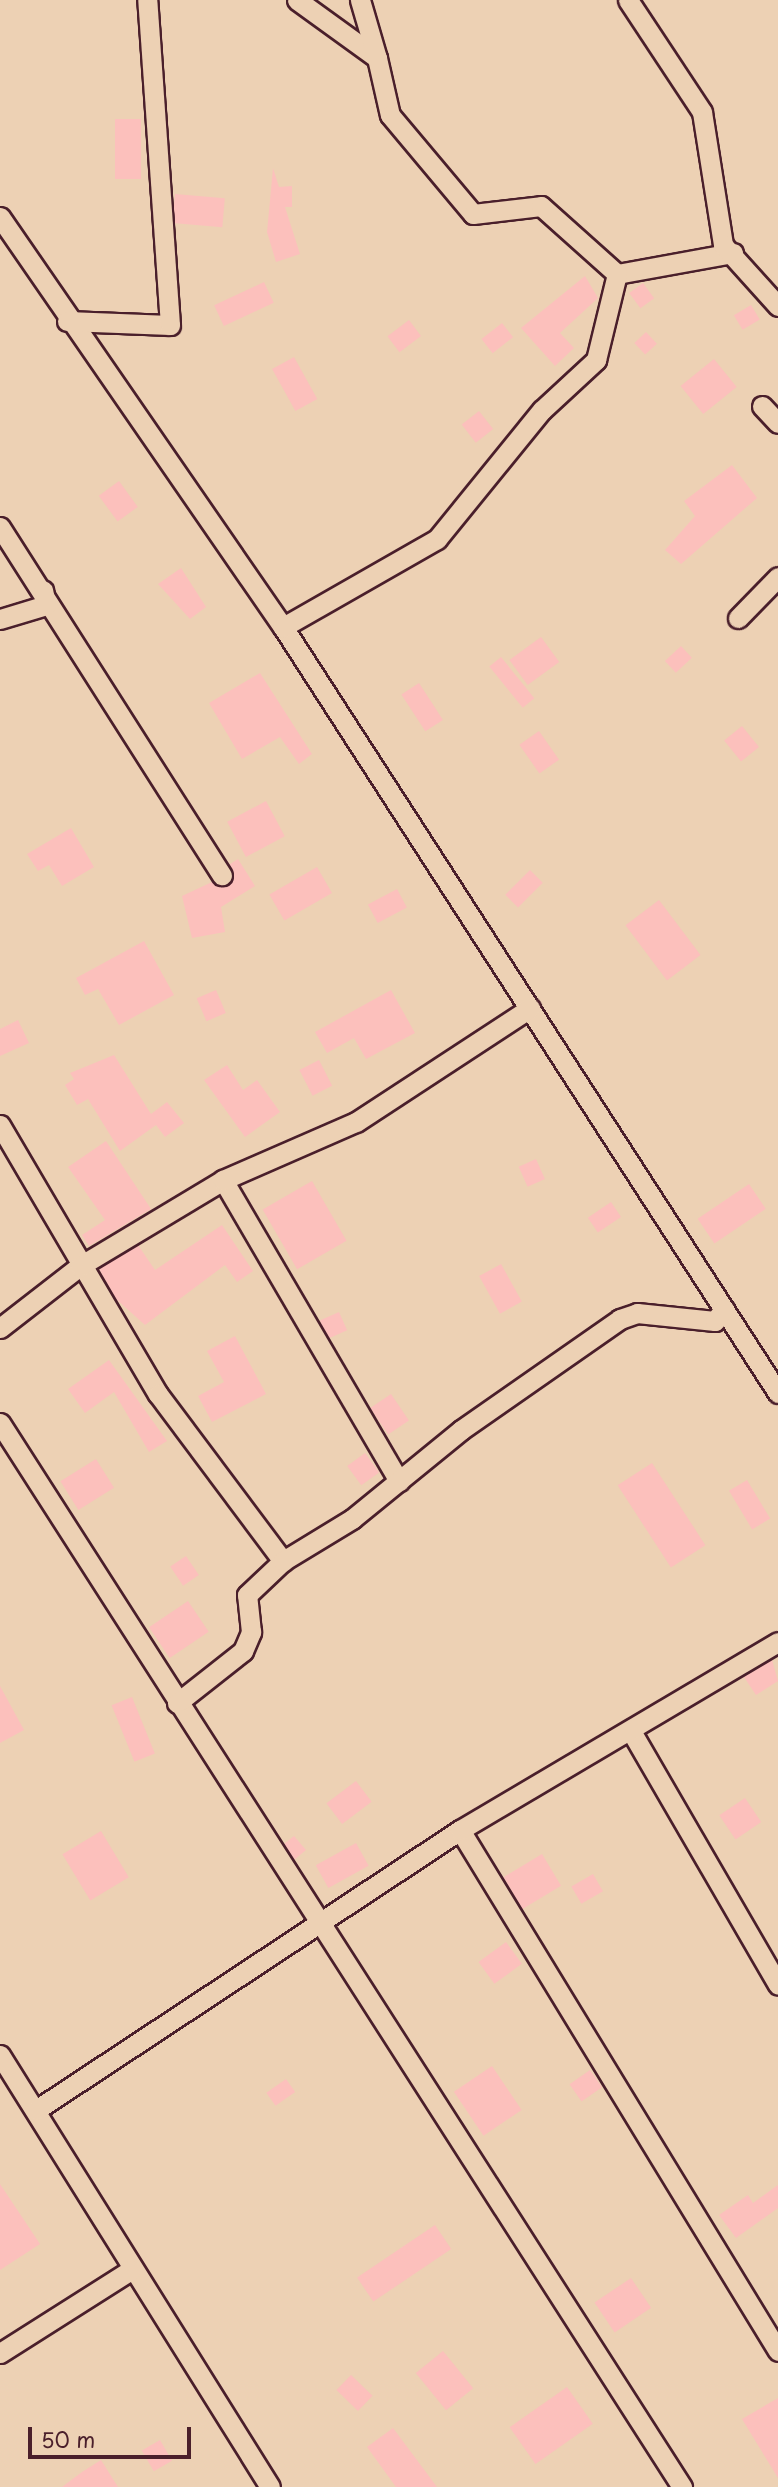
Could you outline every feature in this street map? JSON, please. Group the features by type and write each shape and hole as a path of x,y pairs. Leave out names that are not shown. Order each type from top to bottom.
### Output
{"street":[{"path":"67,321 170,325 148,0"},
{"path":"297,0 377,58"},
{"path":"360,0 390,115 473,214 541,206 617,274"},
{"path":"628,0 702,111 712,200 723,245 778,306"},
{"path":"0,217 67,321 283,627 778,1393"},
{"path":"617,274 733,253"},
{"path":"283,627 437,539 542,410 596,360 617,274"},
{"path":"762,406 778,423"},
{"path":"0,527 43,590 222,875"},
{"path":"738,618 778,577"},
{"path":"0,619 46,605 43,590"},
{"path":"0,1328 80,1266 223,1180 356,1122 530,1008"},
{"path":"0,1125 80,1266 158,1394 283,1561"},
{"path":"223,1180 399,1481"},
{"path":"177,1703 243,1651 251,1632 247,1595 283,1561 352,1519 399,1481 620,1319 646,1314 715,1321 724,1309"},
{"path":"0,1423 317,1924 682,2487"},
{"path":"36,2110 460,1830 778,1642"},
{"path":"631,1731 778,1985"},
{"path":"460,1830 778,2351"},
{"path":"0,2054 131,2270 270,2487"},
{"path":"0,2353 131,2270"}],"building":[{"path":"115,119 141,119 141,179 115,179"},
{"path":"273,168 279,187 292,186 292,207 285,207 300,254 276,262 267,232"},
{"path":"175,194 225,198 222,227 172,223"},
{"path":"585,276 598,298 560,333 574,348 555,366 521,328"},
{"path":"264,282 274,303 224,326 214,305"},
{"path":"643,283 654,298 640,308 629,293"},
{"path":"751,305 760,320 743,330 734,315"},
{"path":"409,320 421,336 399,352 387,336"},
{"path":"502,323 513,337 493,353 482,339"},
{"path":"646,332 657,344 645,355 634,343"},
{"path":"294,357 317,399 295,411 272,369"},
{"path":"714,359 737,387 703,414 681,386"},
{"path":"479,411 493,429 476,443 462,425"},
{"path":"732,465 757,498 681,564 665,550 695,516 684,501"},
{"path":"119,481 138,507 118,522 99,496"},
{"path":"181,568 206,607 190,619 158,584"},
{"path":"541,637 559,662 528,685 509,660"},
{"path":"681,646 692,658 676,673 665,661"},
{"path":"501,657 534,698 523,708 489,666"},
{"path":"260,673 312,754 299,764 280,737 242,759 209,703"},
{"path":"419,683 443,720 425,731 401,694"},
{"path":"742,726 759,747 741,761 724,740"},
{"path":"539,731 559,760 539,773 519,745"},
{"path":"266,801 285,836 246,857 227,822"},
{"path":"71,828 94,867 62,886 49,865 38,871 27,854"},
{"path":"238,859 255,886 221,907 225,932 192,938 182,896 212,882 229,885 230,864"},
{"path":"317,867 332,893 284,920 269,894"},
{"path":"530,870 543,883 518,907 505,895"},
{"path":"397,889 407,908 378,923 368,904"},
{"path":"659,900 701,955 667,980 625,925"},
{"path":"144,941 174,995 119,1025 98,989 85,995 76,978"},
{"path":"216,990 226,1013 206,1021 197,998"},
{"path":"391,990 415,1033 366,1059 354,1038 327,1053 315,1032"},
{"path":"18,1020 29,1043 0,1056 0,1029"},
{"path":"114,1055 151,1114 167,1102 184,1123 165,1137 156,1125 120,1151 88,1099 77,1105 65,1085 74,1079 70,1073"},
{"path":"319,1060 332,1086 313,1096 299,1070"},
{"path":"227,1065 243,1090 257,1080 280,1112 245,1137 204,1080"},
{"path":"106,1141 151,1209 89,1246 82,1235 105,1220 68,1167"},
{"path":"536,1159 545,1179 528,1187 519,1167"},
{"path":"312,1181 346,1241 297,1269 263,1210"},
{"path":"749,1184 766,1209 714,1244 698,1219"},
{"path":"611,1202 621,1217 598,1233 588,1218"},
{"path":"222,1225 253,1271 237,1282 225,1265 145,1325 116,1299 99,1269 138,1245 155,1270"},
{"path":"501,1264 522,1302 500,1314 479,1276"},
{"path":"339,1312 347,1330 328,1339 320,1321"},
{"path":"235,1336 266,1394 212,1422 198,1396 224,1382 207,1351"},
{"path":"109,1360 167,1441 149,1452 114,1392 85,1413 68,1389"},
{"path":"391,1394 409,1421 388,1435 370,1408"},
{"path":"365,1453 379,1472 361,1485 347,1466"},
{"path":"96,1459 114,1488 78,1510 60,1481"},
{"path":"652,1463 705,1545 671,1568 618,1485"},
{"path":"747,1480 770,1519 752,1529 729,1491"},
{"path":"186,1556 199,1575 183,1586 170,1567"},
{"path":"188,1601 209,1632 170,1658 149,1627"},
{"path":"772,1660 778,1681 756,1695 744,1677"},
{"path":"0,1686 24,1730 0,1743"},
{"path":"132,1697 155,1754 134,1762 112,1705"},
{"path":"356,1781 372,1802 342,1824 326,1803"},
{"path":"745,1798 761,1822 736,1839 719,1815"},
{"path":"101,1831 129,1877 90,1900 62,1854"},
{"path":"294,1836 306,1850 294,1860 284,1844"},
{"path":"356,1843 369,1866 328,1888 316,1865"},
{"path":"542,1854 561,1886 522,1909 503,1877"},
{"path":"593,1874 603,1891 581,1904 571,1887"},
{"path":"506,1942 522,1964 494,1984 478,1962"},
{"path":"492,2066 522,2110 484,2136 454,2092"},
{"path":"590,2070 602,2087 582,2102 570,2084"},
{"path":"286,2079 295,2092 276,2106 266,2093"},
{"path":"0,2184 40,2244 0,2270"},
{"path":"778,2185 778,2208 736,2238 719,2215 748,2195 753,2203"},
{"path":"435,2225 451,2249 373,2302 357,2278"},
{"path":"631,2278 651,2308 615,2332 595,2303"},
{"path":"443,2351 473,2388 446,2410 416,2373"},
{"path":"351,2375 373,2396 358,2411 336,2390"},
{"path":"567,2387 593,2424 535,2464 510,2427"},
{"path":"778,2398 778,2478 742,2419"},
{"path":"393,2428 437,2487 396,2487 367,2447"},
{"path":"160,2440 172,2461 154,2471 142,2450"},
{"path":"101,2460 118,2487 62,2487 82,2472"}]}
